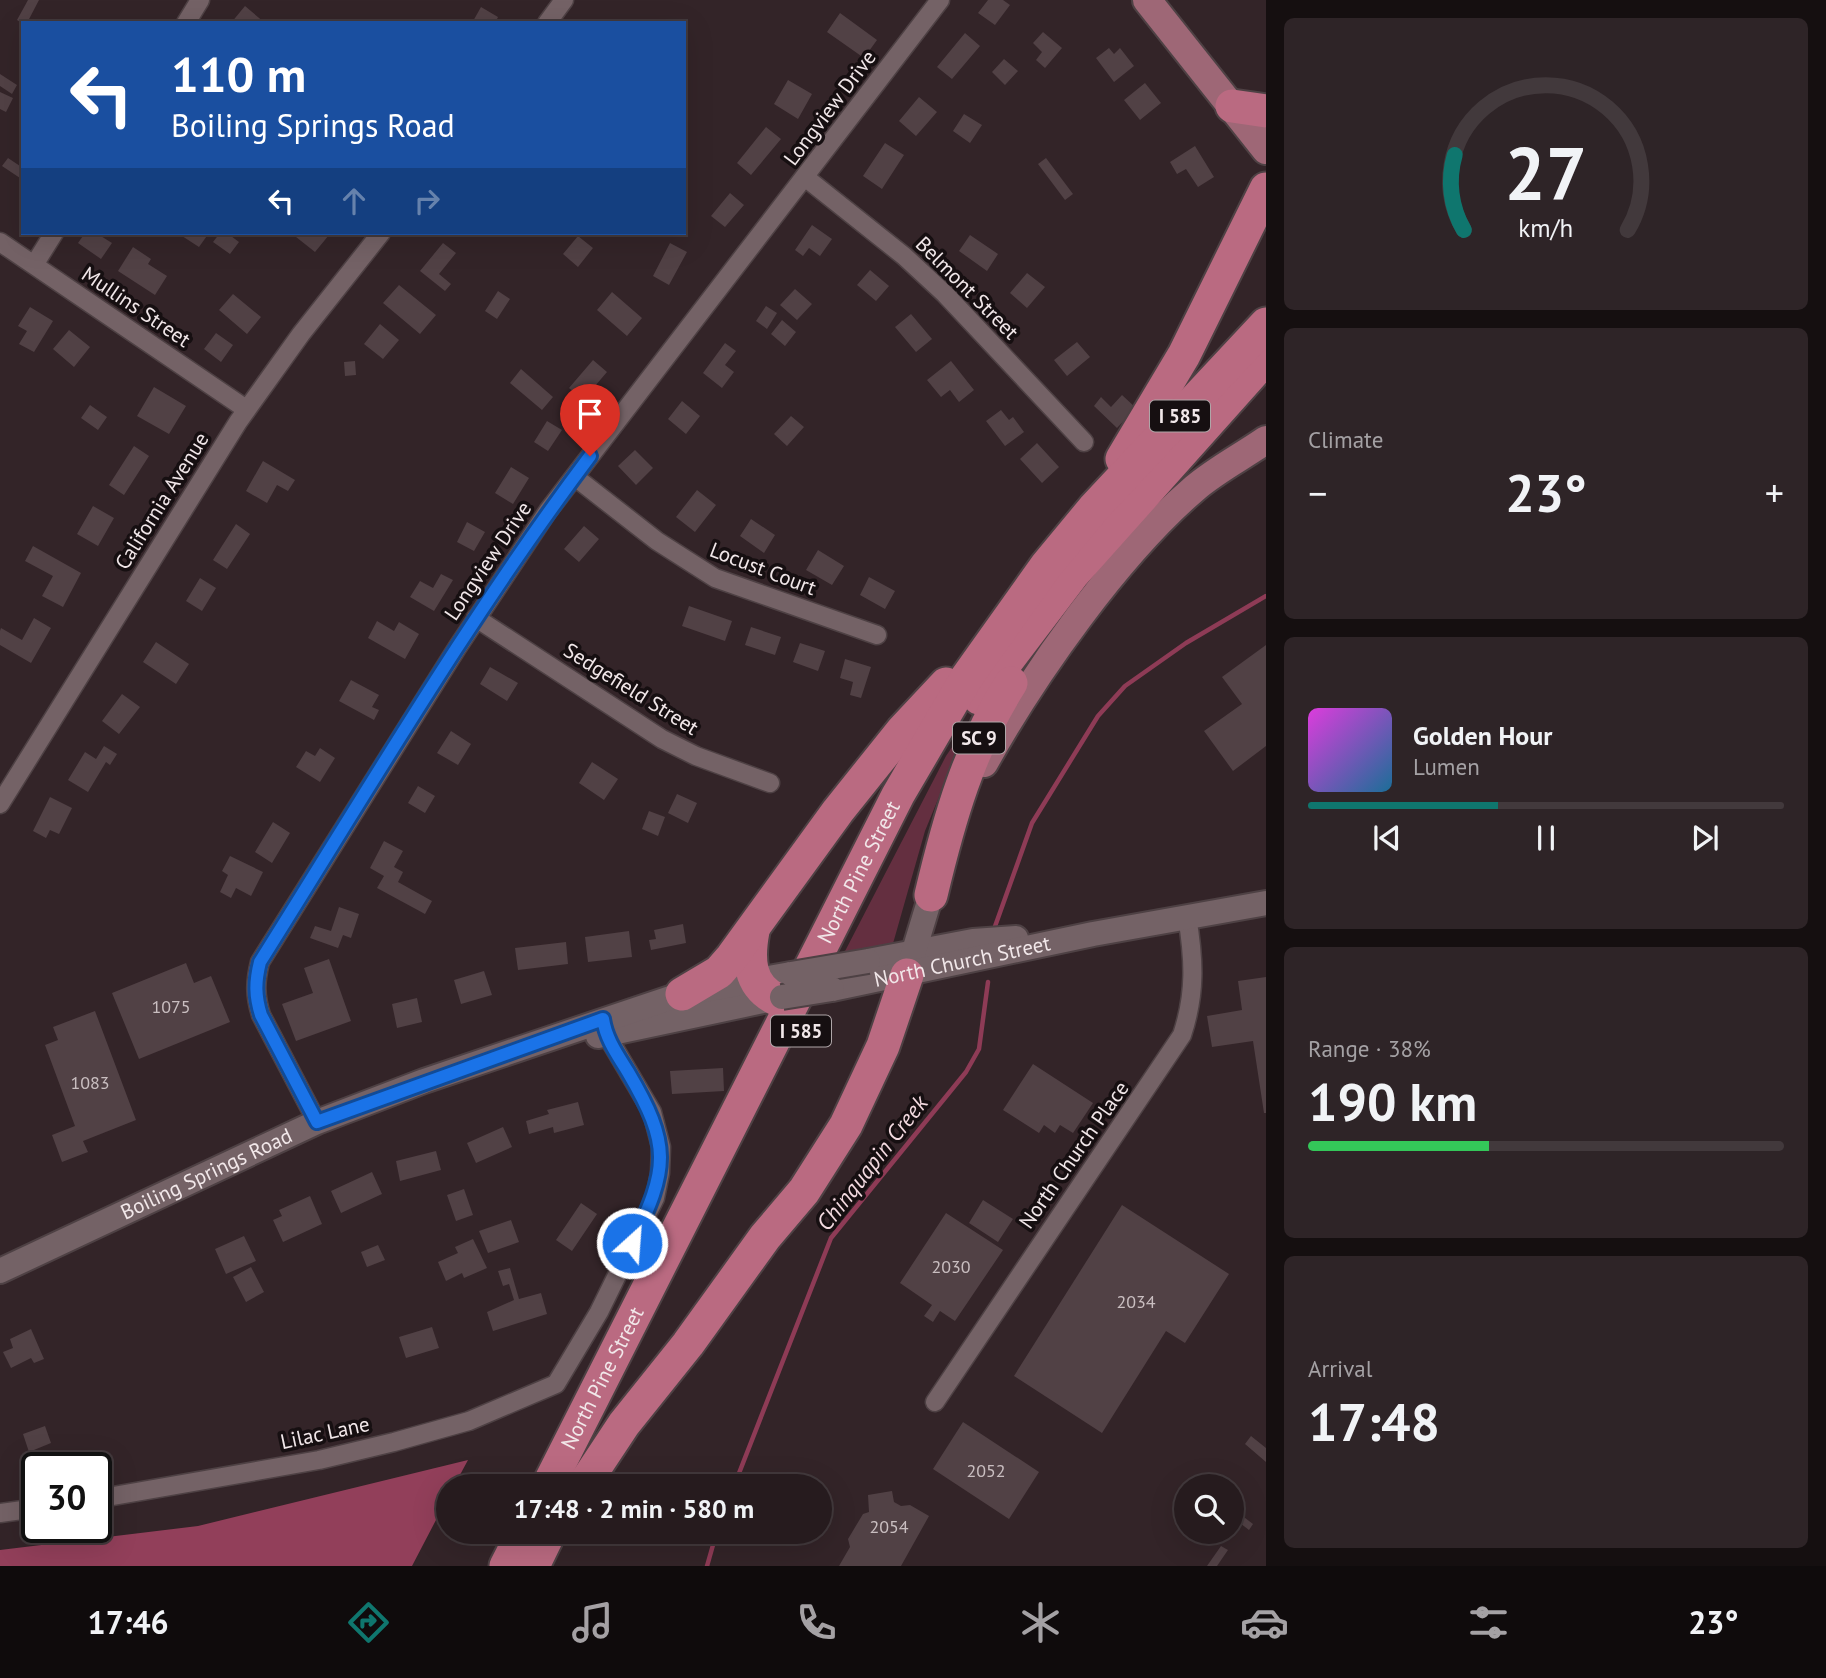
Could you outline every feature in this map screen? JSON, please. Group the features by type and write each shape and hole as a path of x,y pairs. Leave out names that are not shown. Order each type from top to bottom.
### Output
{"highway":[{"path":"1232,106 1266,111"},
{"path":"1094,508 1184,355 1266,190"},
{"name":"North Pine Street","path":"554,1474 898,795 952,701 1005,621 1094,508 1266,324"},
{"name":"North Pine Street","path":"579,1474 805,1023 946,752 989,682 1058,594 1266,358"},
{"name":"SC 9","path":"928,902 947,825 974,750 990,716 1044,632 1058,594"},
{"name":"SC 9","path":"682,994 719,972 753,931 838,811 902,731 1005,621"},
{"path":"753,931 750,964 776,987"},
{"path":"591,1474 624,1424 688,1344 765,1237 811,1180 846,1125 883,1046 910,964"},
{"path":"506,1566 536,1544"}],"main road":[{"path":"1147,0 1266,150"},
{"path":"961,943 940,929 928,902 971,786 1047,663 1138,545 1169,511 1198,485 1266,440"},
{"name":"SC 9","path":"910,964 928,902"},
{"name":"North Church Street","path":"827,979 1266,903"},
{"name":"North Church Street","path":"910,964 961,943 1093,934"},
{"name":"Boiling Springs Road","path":"0,1271 317,1122 424,1081 535,1045 604,1027 776,987 827,979"},
{"name":"Boiling Springs Road","path":"604,1027 682,994 776,987"}],"street":[{"path":"187,21 200,0"},
{"path":"548,21 564,0"},
{"name":"Longview Drive","path":"317,1122 261,1015 256,989 260,962 477,618 575,477 940,0"},
{"name":"Belmont Street","path":"806,178 904,256 946,294 1084,442"},
{"path":"34,265 53,235"},
{"name":"California Avenue","path":"0,804 246,410 379,235"},
{"name":"Mullins Street","path":"0,242 246,410"},
{"name":"Locust Court","path":"575,477 657,541 703,571 877,635"},
{"name":"Sedgefield Street","path":"477,618 662,738 696,756 770,783"},
{"name":"North Church Place","path":"935,1402 1182,1035 1191,1009 1195,982 1188,916"},
{"name":"Lilac Lane","path":"112,1496 319,1460 382,1445 469,1421 556,1384 599,1312 655,1198 660,1173 661,1146 652,1112 604,1027"},
{"path":"0,1513 21,1510"}],"shaded area":[{"path":"970,721 925,831 892,947 842,957 946,756"},
{"path":"468,1460 460,1474 436,1474 436,1520 412,1566 0,1566 0,1550 58,1543 112,1543 112,1536 198,1526"}],"building":[{"path":"28,0 39,0 28,21 17,20"},
{"path":"988,0 1003,0 1010,5 995,25 978,13"},
{"path":"245,6 263,21 233,21"},
{"path":"481,7 498,17 496,21 473,21"},
{"path":"840,13 877,40 864,58 827,32"},
{"path":"1043,32 1062,48 1045,68 1036,60 1042,52 1033,43"},
{"path":"965,33 980,46 952,79 937,67"},
{"path":"1109,48 1114,54 1120,48 1134,66 1114,82 1096,58"},
{"path":"1004,59 1018,71 1005,85 992,72"},
{"path":"0,74 17,85 12,94 0,86"},
{"path":"788,80 812,94 798,119 774,104"},
{"path":"1145,83 1161,103 1140,120 1124,100"},
{"path":"0,92 13,98 6,112 0,109"},
{"path":"919,97 937,112 916,136 899,121"},
{"path":"964,114 982,125 970,143 953,131"},
{"path":"766,127 781,139 751,175 737,163"},
{"path":"885,143 904,155 882,189 863,176"},
{"path":"1195,146 1214,177 1198,187 1186,169 1177,174 1170,162"},
{"path":"8,158 21,167 21,179 2,166"},
{"path":"1046,158 1073,194 1065,200 1038,164"},
{"path":"730,193 744,205 725,227 711,216"},
{"path":"812,225 832,239 820,256 809,248 803,256 795,250"},
{"path":"84,235 99,235 112,243 101,259 78,243"},
{"path":"183,235 208,235 199,247"},
{"path":"218,235 230,235 239,242 230,254 213,242"},
{"path":"294,235 329,235 315,252"},
{"path":"970,235 998,254 987,271 959,251"},
{"path":"578,236 593,248 578,267 563,254"},
{"path":"443,243 456,253 439,274 451,284 445,291 420,271"},
{"path":"670,243 687,252 669,285 653,276"},
{"path":"133,247 151,259 148,264 167,276 155,295 118,271"},
{"path":"870,270 889,286 876,301 857,285"},
{"path":"1027,273 1045,287 1027,308 1010,293"},
{"path":"399,285 436,315 420,334 383,303"},
{"path":"795,289 812,304 797,320 780,305"},
{"path":"498,291 510,299 497,319 485,311"},
{"path":"612,292 642,318 627,336 597,310"},
{"path":"233,294 261,317 247,334 219,310"},
{"path":"766,306 777,313 767,329 756,321"},
{"path":"30,307 53,321 34,352 19,344 27,331 18,326"},
{"path":"911,314 932,339 916,352 895,327"},
{"path":"782,320 796,332 785,346 771,334"},
{"path":"380,324 399,340 383,359 364,344"},
{"path":"69,330 90,347 74,367 53,349"},
{"path":"216,333 233,345 221,362 204,349"},
{"path":"1077,342 1090,357 1067,376 1054,360"},
{"path":"725,343 736,351 725,365 734,372 722,388 703,373"},
{"path":"593,360 607,372 583,400 569,388"},
{"path":"355,361 356,375 345,376 344,362"},
{"path":"951,361 974,390 959,402 950,390 941,397 927,380"},
{"path":"521,369 553,397 542,410 510,383"},
{"path":"154,387 186,406 169,434 137,416"},
{"path":"1122,395 1136,408 1117,428 1094,406 1101,397 1111,407"},
{"path":"682,401 700,416 686,434 668,419"},
{"path":"90,405 107,417 98,430 81,418"},
{"path":"1001,410 1009,420 1013,417 1024,432 1005,446 986,421"},
{"path":"791,416 804,427 787,446 774,434"},
{"path":"547,421 562,430 548,451 534,442"},
{"path":"1037,443 1059,467 1042,483 1020,459"},
{"path":"134,446 149,456 124,495 109,485"},
{"path":"635,450 653,468 636,485 618,466"},
{"path":"263,461 295,480 288,491 277,485 267,503 246,491"},
{"path":"511,467 529,478 513,504 495,493"},
{"path":"697,490 716,505 695,532 676,517"},
{"path":"93,506 114,518 98,546 77,534"},
{"path":"751,519 775,535 764,553 740,536"},
{"path":"467,522 485,532 474,551 457,542"},
{"path":"236,524 250,534 227,569 213,560"},
{"path":"584,526 599,539 579,562 564,549"},
{"path":"33,546 81,573 63,607 42,596 53,576 25,561"},
{"path":"818,550 844,566 832,585 806,570"},
{"path":"441,574 453,580 434,611 410,597 420,581 433,588"},
{"path":"869,577 895,591 885,609 860,595"},
{"path":"200,578 216,588 202,611 186,601"},
{"path":"689,606 732,621 725,641 682,626"},
{"path":"34,618 51,628 31,663 0,645 0,631 1,628 22,640"},
{"path":"377,621 394,631 399,622 419,634 405,659 368,638"},
{"path":"751,627 781,637 775,655 745,645"},
{"path":"156,642 189,664 176,684 143,662"},
{"path":"800,643 825,651 818,671 793,662"},
{"path":"1266,645 1266,746 1233,771 1204,731 1242,704 1222,677"},
{"path":"845,659 871,667 861,698 850,695 853,682 840,678"},
{"path":"490,667 518,683 507,701 480,684"},
{"path":"351,680 379,695 372,707 379,710 374,720 339,701"},
{"path":"122,694 140,707 119,734 102,721"},
{"path":"451,731 471,744 458,765 437,753"},
{"path":"104,746 117,754 110,765 106,762 88,792 68,780 85,752 96,759"},
{"path":"320,748 335,758 320,782 296,767 306,751 315,756"},
{"path":"592,762 618,779 604,800 579,783"},
{"path":"418,786 435,796 425,813 408,803"},
{"path":"677,794 697,803 688,823 668,813"},
{"path":"50,797 72,808 59,834 50,830 46,838 33,831"},
{"path":"649,811 665,817 658,836 642,829"},
{"path":"273,822 290,833 272,863 255,852"},
{"path":"384,841 403,851 394,867 403,872 398,882 432,901 425,914 377,888 384,876 370,868"},
{"path":"230,856 263,872 251,896 236,888 231,898 220,892 228,875 222,871"},
{"path":"339,907 359,914 351,938 343,935 338,948 310,938 315,926 331,931"},
{"path":"683,924 686,943 651,950 649,940 656,939 654,930"},
{"path":"629,931 632,957 588,962 585,937"},
{"path":"566,942 568,964 518,970 515,948"},
{"path":"329,959 351,1021 296,1041 282,1004 313,993 304,968"},
{"path":"186,963 194,983 211,976 230,1022 139,1059 112,993"},
{"path":"484,971 492,995 461,1004 454,980"},
{"path":"1266,977 1264,1113 1253,1041 1212,1047 1207,1016 1242,1010 1238,981"},
{"path":"417,998 422,1022 397,1028 392,1004"},
{"path":"95,1011 136,1120 83,1141 88,1152 62,1162 52,1135 75,1126 45,1045 58,1040 53,1027"},
{"path":"1033,1064 1093,1103 1073,1133 1060,1125 1055,1133 1044,1125 1039,1133 1003,1110"},
{"path":"723,1068 724,1091 672,1094 670,1071"},
{"path":"578,1102 584,1125 554,1133 553,1127 529,1134 526,1121 549,1114 547,1110"},
{"path":"503,1127 512,1147 476,1163 467,1143"},
{"path":"436,1151 441,1170 400,1181 396,1161"},
{"path":"372,1172 382,1194 341,1213 331,1191"},
{"path":"464,1189 473,1215 456,1221 447,1195"},
{"path":"310,1196 322,1224 283,1242 273,1220 282,1216 279,1210"},
{"path":"983,1200 1013,1219 998,1242 969,1223"},
{"path":"581,1203 597,1214 572,1251 556,1240"},
{"path":"1122,1205 1229,1274 1185,1343 1166,1331 1102,1433 1014,1376"},
{"path":"946,1213 1003,1250 955,1321 940,1311 933,1322 924,1316 932,1305 900,1283"},
{"path":"511,1220 519,1242 488,1253 479,1231"},
{"path":"244,1236 256,1261 226,1274 215,1249"},
{"path":"473,1239 487,1268 464,1278 462,1273 446,1281 438,1262 458,1253 455,1247"},
{"path":"378,1245 385,1260 367,1267 361,1252"},
{"path":"251,1267 264,1292 246,1302 233,1277"},
{"path":"510,1268 519,1299 541,1293 547,1314 493,1331 487,1312 514,1300 509,1284 503,1286 498,1271"},
{"path":"432,1327 439,1348 406,1358 399,1337"},
{"path":"31,1329 44,1359 34,1363 31,1358 11,1368 3,1352 13,1348 10,1339"},
{"path":"963,1422 1039,1472 1009,1519 933,1469"},
{"path":"45,1426 51,1443 29,1452 23,1434"},
{"path":"1251,1436 1266,1448 1266,1462 1245,1444"},
{"path":"892,1491 894,1502 901,1506 910,1505 929,1516 901,1566 839,1566 850,1547 848,1539 863,1514 869,1512 868,1495"},
{"path":"1244,1517 1253,1524 1249,1530 1244,1526"},
{"path":"1221,1546 1228,1550 1217,1566 1207,1566"}],"waterway":[{"name":"Chinquapin Creek","path":"993,932 1032,823 1098,716 1125,686 1186,643 1266,596"},
{"name":"Chinquapin Creek","path":"739,1474 831,1238 966,1072 979,1049 988,982"},
{"name":"Chinquapin Creek","path":"707,1566 713,1544"}],"route":[{"path":"590,456 548,511 467,633 260,962 255,979 256,998 261,1015 317,1122 424,1081 535,1045 603,1019 606,1034 652,1112 661,1146 660,1173 655,1198 632,1243"}]}
